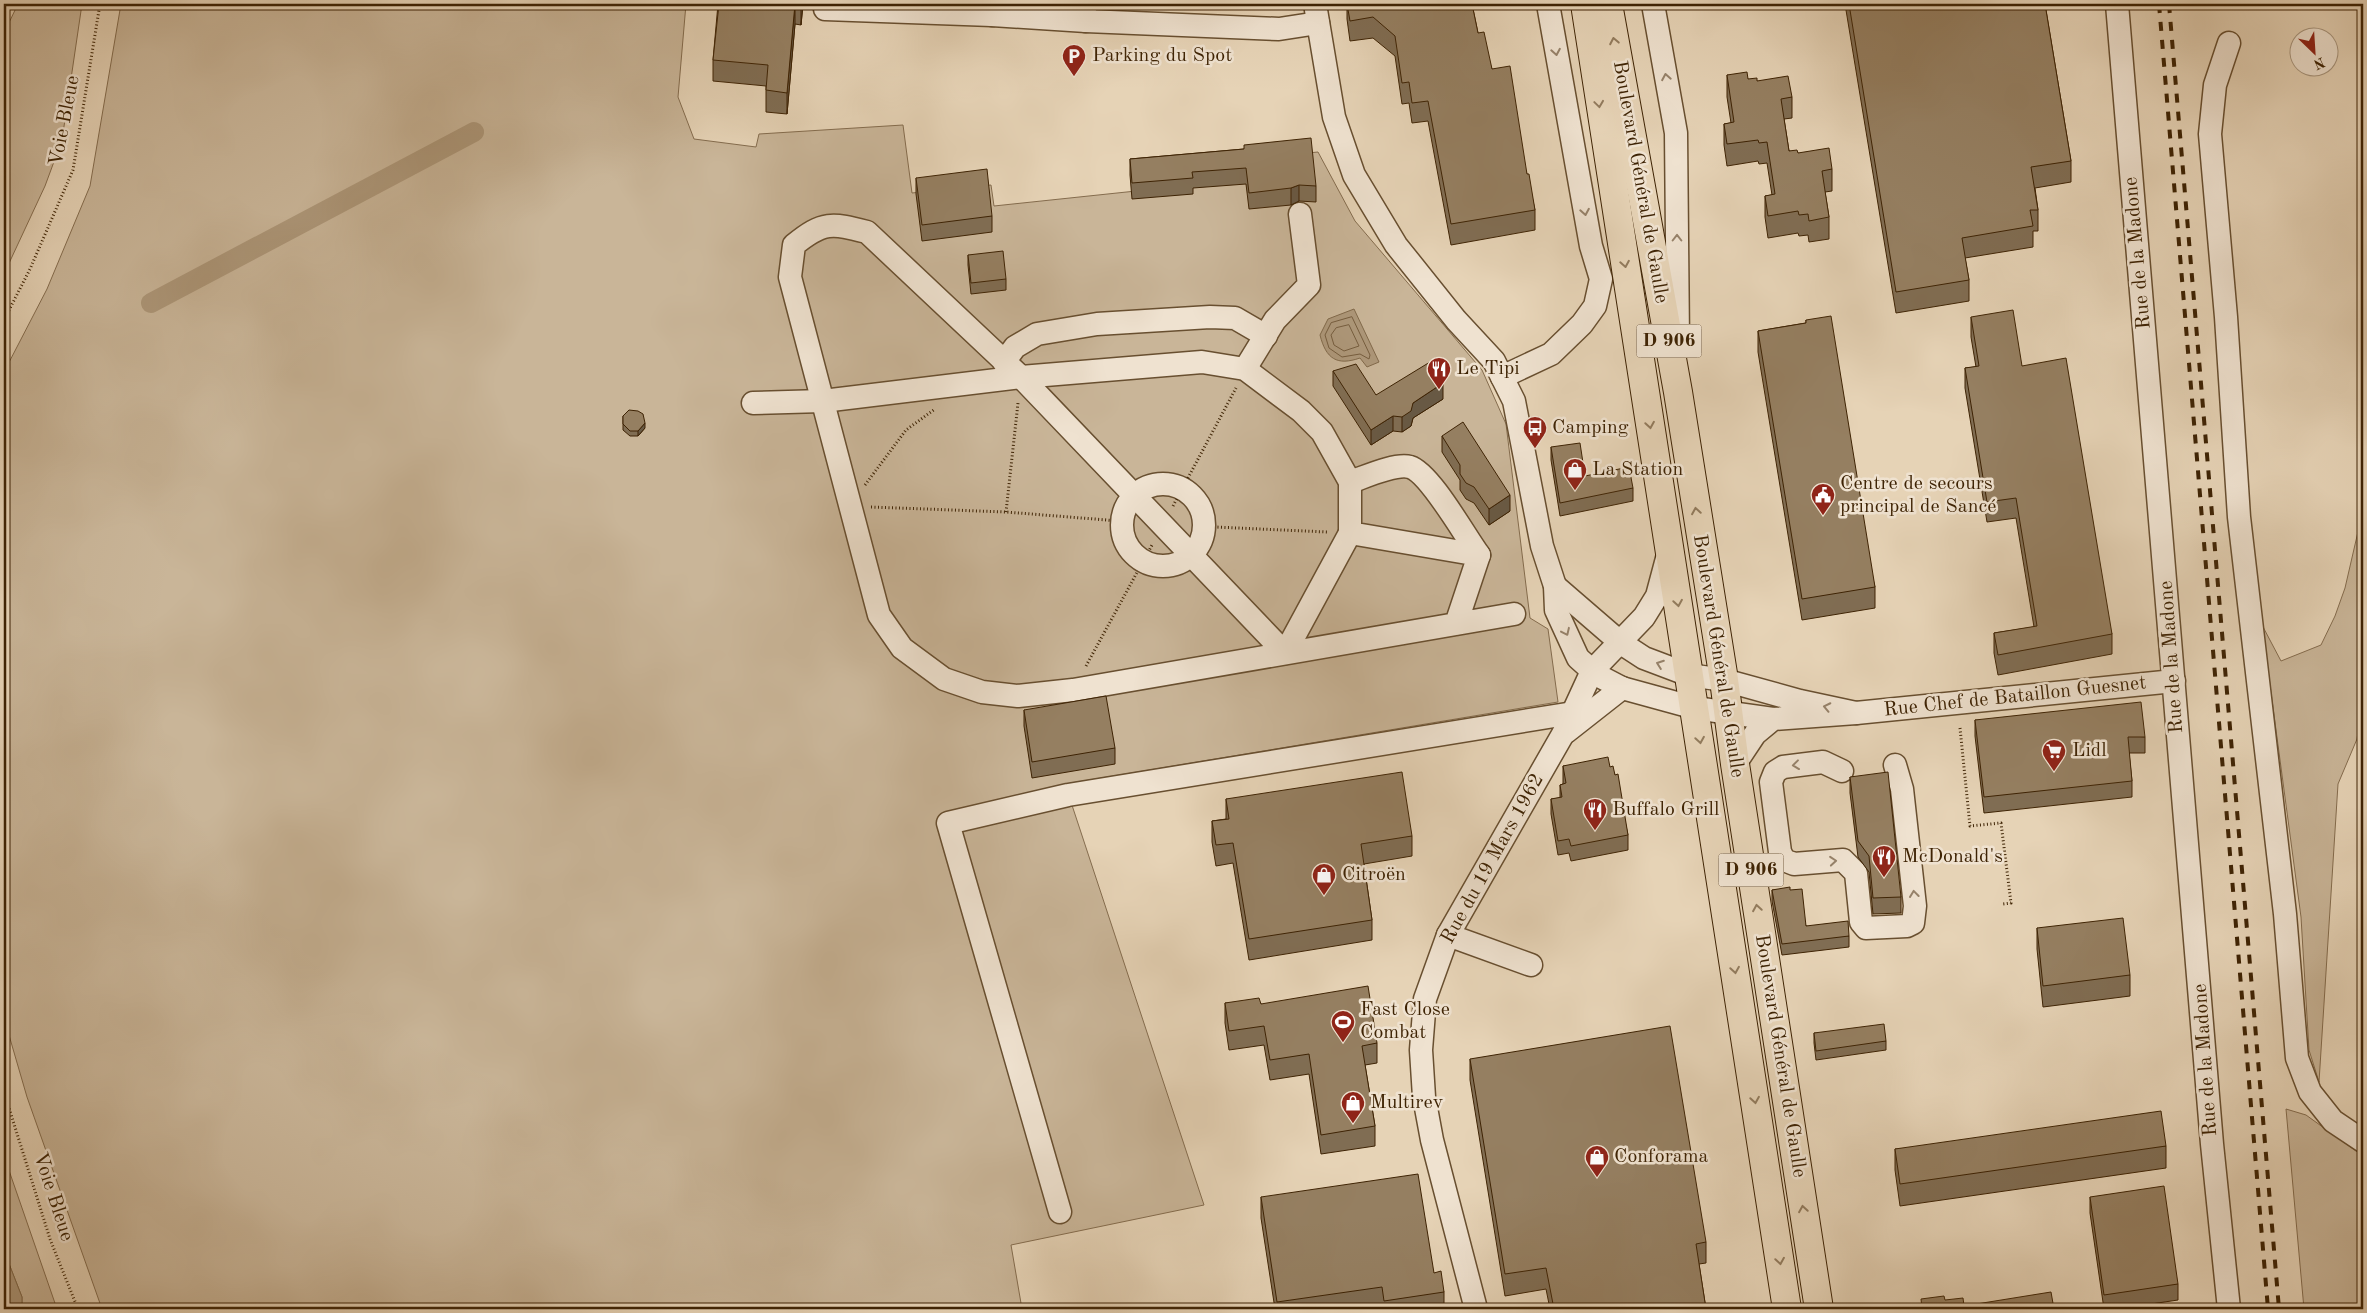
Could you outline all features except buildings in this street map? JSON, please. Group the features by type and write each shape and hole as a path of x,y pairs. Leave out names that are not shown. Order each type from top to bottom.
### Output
{"main road":[{"name":"Boulevard Général de Gaulle","path":"1585,4 1613,195 1670,546 1787,1309"},
{"name":"Boulevard Général de Gaulle","path":"1608,4 1678,392 1729,712 1735,764 1819,1309"}],"street":[{"path":"1502,376 1551,354 1582,324 1595,306 1601,279 1591,246 1548,4"},
{"path":"1653,4 1676,133 1678,392"},
{"name":"Rue de la Madone","path":"2117,4 2212,1144 2229,1309"},
{"path":"825,9 1085,12 1280,29 1316,14"},
{"name":"Rue Chef de Bataillon Guesnet","path":"1316,14 1334,117 1354,175 1396,245 1456,320 1494,361 1514,401 1542,546 1555,586 1556,610 1578,658 1592,671 1622,688 1695,708 1773,718 1856,713 2174,681"},
{"path":"2229,43 2215,85 2210,134 2226,317 2239,517 2285,914 2297,1058 2310,1092 2333,1120 2363,1141"},
{"path":"1245,370 1275,320 1309,285 1300,214"},
{"path":"1285,653 1020,378 868,232 837,224 812,230 794,245 790,277 879,615 902,648 944,679 982,692 1018,696 1073,690 1514,614"},
{"path":"1004,362 1015,348 1037,334 1097,324 1210,317 1235,318 1266,336"},
{"path":"753,403 823,401 1020,378 1177,363 1202,362 1245,370 1301,411 1322,432 1350,482 1350,533 1285,653"},
{"path":"1350,482 1389,469 1409,467 1425,475 1479,555"},
{"path":"1157,484 1170,484 1182,488 1200,504 1204,515 1205,527 1198,547 1192,555 1181,563 1156,566 1143,561 1127,545 1123,534 1122,522 1126,507 1134,495 1145,488 1157,484"},
{"path":"1350,533 1479,555"},
{"name":"Rue du 19 Mars 1962","path":"1476,1309 1432,1140 1424,1096 1421,1050 1425,999 1448,935 1563,734 1592,671 1644,617 1657,596 1670,546"},
{"path":"1456,624 1479,555"},
{"name":"Rue Chef de Bataillon Guesnet","path":"1555,586 1621,643 1644,658 1690,675 1724,680 1800,701 1856,713"},
{"path":"1621,643 1622,688"},
{"name":"Rue du 19 Mars 1962","path":"1563,734 1622,688"},
{"path":"1060,1212 948,823 1068,794 1573,713"},
{"path":"1735,764 1755,734 1773,718"},
{"path":"1842,771 1824,762 1783,766 1775,772 1771,782 1780,852 1784,860 1794,864 1843,860 1856,873 1861,922 1866,928 1907,926 1913,922 1915,906 1902,789 1895,765"},
{"path":"1448,935 1531,965"}],"path":[{"path":"4,17 10,4"},
{"name":"Voie Bleue","path":"4,320 30,269 73,170 100,4"},
{"path":"1006,512 1020,378"},
{"path":"849,506 906,430 943,403"},
{"path":"849,506 1006,512 1163,525 1350,533"},
{"path":"1960,728 1970,826 2001,823 2010,903 2003,904"},
{"name":"Voie Bleue","path":"4,1092 50,1239 78,1309"}],"shaded area":[{"path":"18,4 82,4 62,140 45,186 4,274 4,33"},
{"path":"121,4 686,4 678,97 694,139 756,147 759,134 903,125 912,193 991,185 994,206 1136,191 1135,170 1318,152 1355,221 1482,370 1506,424 1530,618 1548,629 1558,702 1065,784 1204,1205 1011,1245 1022,1309 102,1309 27,1097 4,1018 4,372 47,289 90,186"},
{"path":"2363,510 2363,700 2357,739 2338,784 2319,1082 2309,1050 2301,917 2262,625 2281,661 2321,645 2335,616 2345,588"},
{"path":"2286,1109 2306,1115 2363,1156 2363,1309 2304,1309"},
{"path":"4,1156 57,1309 22,1309 22,1297 4,1251"}],"water":[{"path":"1354,309 1379,362 1367,367 1360,358 1339,361 1329,355 1320,335 1328,319"},
{"path":"4,1251 22,1297 22,1309 4,1309"}],"waterway":[{"path":"151,303 474,132"}],"railway":[{"path":"2159,4 2268,1309"},
{"path":"2169,4 2279,1309"}],"place":[{"name":"Parking du Spot","path":"1074,77"},
{"name":"Le Tipi","path":"1439,390"},
{"name":"Camping","path":"1535,449"},
{"name":"La Station","path":"1575,491"},
{"name":"Centre de secours principal de Sancé","path":"1823,516"},
{"name":"Lidl","path":"2054,772"},
{"name":"Buffalo Grill","path":"1595,831"},
{"name":"McDonald's","path":"1884,878"},
{"name":"Citroën","path":"1324,896"},
{"name":"Fast Close Combat","path":"1343,1043"},
{"name":"Multirev","path":"1353,1124"},
{"name":"Conforama","path":"1597,1178"}]}
